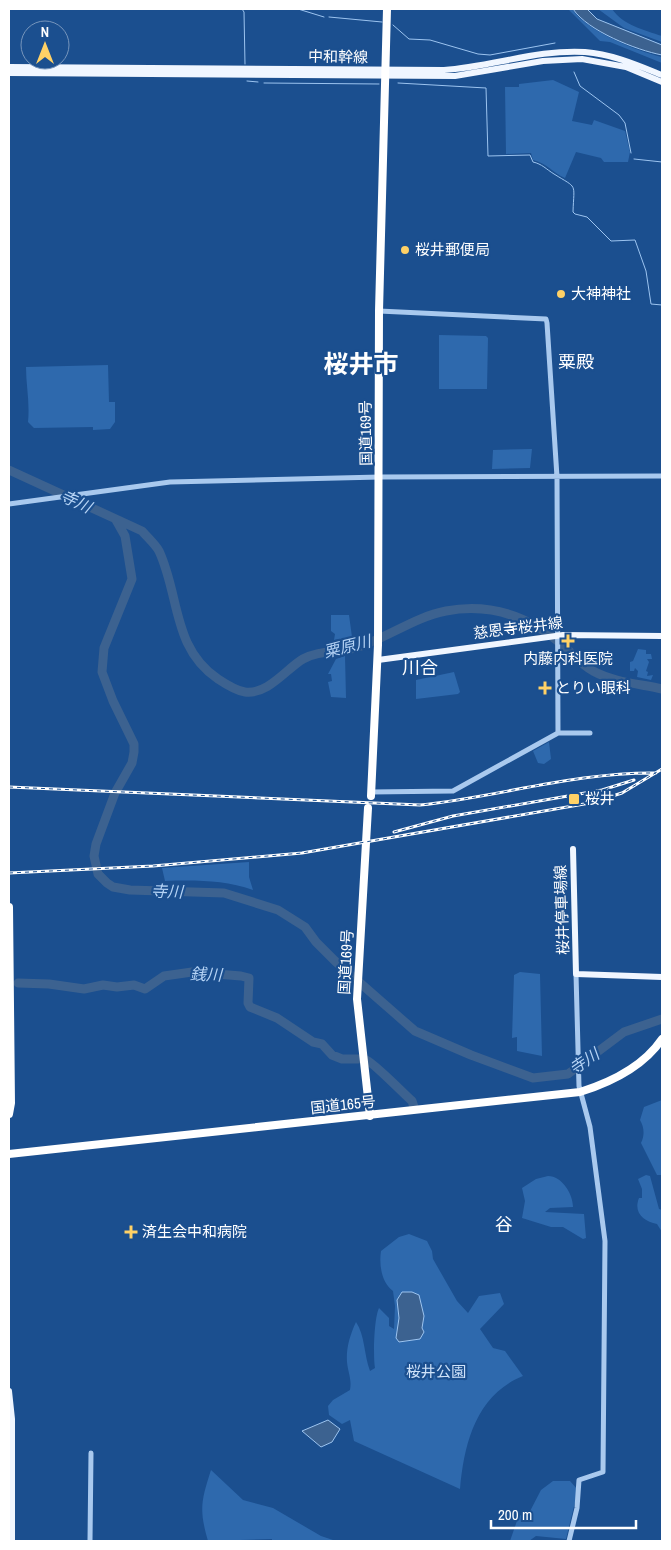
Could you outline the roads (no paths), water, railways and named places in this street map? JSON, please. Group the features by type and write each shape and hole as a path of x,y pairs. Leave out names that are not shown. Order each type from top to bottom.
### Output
{"highway":[{"name":"国道169号","path":"371,794 378,660 379,311 387,9"},
{"name":"国道169号","path":"368,808 357,982 370,1116"},
{"path":"9,907 11,1103 9,1114"},
{"name":"国道165号","path":"9,1154 580,1092 611,1080 634,1067 651,1053 662,1038"}],"main road":[{"name":"中和幹線","path":"9,67 465,75 563,56 608,55 662,75"},
{"name":"中和幹線","path":"563,56 605,62 662,82"},
{"name":"中和幹線","path":"9,73 385,73"},
{"name":"慈恩寺桜井線","path":"378,660 540,638 559,633 662,636"},
{"name":"桜井停車場線","path":"573,850 576,974 662,977"},
{"path":"9,1391 12,1541"}],"street":[{"path":"379,311 546,319 556,477 559,633 558,733"},
{"path":"9,504 170,482 380,477 662,476"},
{"path":"371,794 453,791 558,733 590,734"},
{"path":"570,1541 577,1508 579,1480 603,1472 605,1385 605,1241 590,1127 580,1092 576,974"},
{"path":"90,1541 91,1453"}],"waterway":[{"path":"242,9 244,12 245,64"},
{"path":"298,9 324,17"},
{"path":"329,17 382,22"},
{"path":"393,25 409,39 430,40 478,54 490,55 555,43"},
{"path":"574,72 580,86 619,115 625,123 631,153"},
{"path":"247,81 258,82"},
{"path":"264,83 379,84"},
{"path":"398,83 486,88 488,156 530,155 533,162 541,165 571,185 574,191 573,212 575,214 587,217 611,241 635,240 646,271 651,304 662,305"},
{"path":"634,159 662,162"},
{"name":"粟原川","path":"9,470 142,531 159,551 166,568 179,620 192,652 203,666 218,679 242,691 253,692 269,686 297,663 309,656 355,648 434,614 463,609 495,610 510,614 538,627 564,646 585,666 601,675 662,689"},
{"name":"寺川","path":"116,520 125,536 132,579 104,648 102,672 113,701 134,744 134,752 132,763 115,793 96,844 94,856 98,874 107,883 113,887 130,890 224,893 278,910 305,927 316,942 335,961 415,1031 471,1055 533,1078 568,1074 624,1032 662,1019"},
{"name":"銭川","path":"18,983 49,984 84,989 103,985 117,987 134,985 145,989 164,976 192,972 241,976 249,978 248,1003 250,1007 277,1018 313,1042 322,1044 332,1055 342,1059 358,1059"},
{"name":"銭川","path":"366,1060 412,1101 414,1107"}],"railway":[{"path":"9,873 153,866 302,853 590,803 622,793 662,769"},
{"path":"9,787 420,805 596,776 656,773"},
{"path":"394,832 453,816 602,790 634,780"}],"place":[{"name":"桜井郵便局","path":"405,250"},
{"name":"大神神社","path":"561,294"},
{"name":"内藤内科医院","path":"568,641"},
{"name":"とりい眼科","path":"545,688"},
{"name":"桜井","path":"574,799"},
{"name":"済生会中和病院","path":"131,1232"}],"district":[{"name":"粟殿","path":"576,362"},
{"name":"桜井市","path":"361,364"},
{"name":"川合","path":"420,668"},
{"name":"谷","path":"504,1225"}],"park label":[{"name":"桜井公園","path":"436,1372"}]}
